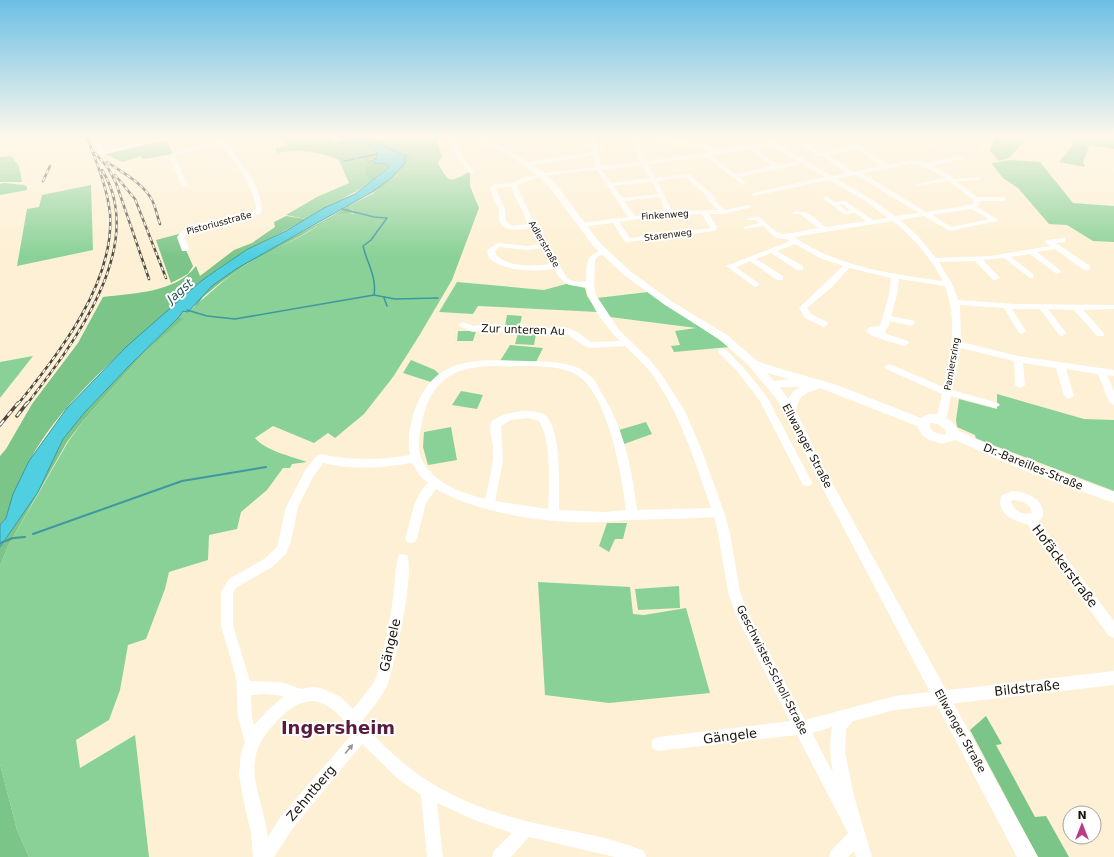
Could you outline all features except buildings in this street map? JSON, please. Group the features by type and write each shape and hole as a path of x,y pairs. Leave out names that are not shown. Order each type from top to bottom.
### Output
{"main road":[{"name":"Ellwanger Straße","path":"544,177 553,186 604,252 647,288 723,338 752,362 770,382 790,411 819,470 1028,857"},
{"path":"752,362 767,369 805,380"},
{"path":"770,382 778,377 792,377 821,384 923,423"},
{"path":"770,382 821,384"},
{"path":"790,411 791,400 807,388 821,384"},
{"path":"927,419 941,420 952,428 953,434 945,439 936,438 927,433 922,426 923,423 927,419"},
{"name":"Dr.-Bareilles-Straße","path":"953,434 1035,469 1114,498"}],"street":[{"path":"181,177 185,186"},
{"name":"Pistoriusstraße","path":"185,249 181,236 184,232 252,215 258,211 257,200 246,177"},
{"path":"532,225 516,228 505,225 502,210 494,194 493,188 495,186 514,185 522,180 534,177"},
{"path":"604,177 632,217"},
{"path":"651,177 662,195 669,213"},
{"path":"609,184 673,177"},
{"path":"689,177 713,198 710,199 724,212"},
{"path":"735,177 743,183"},
{"path":"754,194 837,177"},
{"path":"860,177 950,229 995,220 972,207"},
{"path":"946,177 976,199 1002,199"},
{"name":"Pamiersring","path":"831,178 855,191 895,219 923,246 934,260 948,284 955,302 957,317 957,344 941,420"},
{"path":"918,185 978,178"},
{"name":"Adlerstraße","path":"514,185 514,188 532,225 564,278 570,283 590,285"},
{"path":"619,200 662,195"},
{"path":"826,198 834,204 843,202 872,222"},
{"path":"792,240 792,234 972,207 976,205 976,199"},
{"name":"Finkenweg","path":"582,225 669,213 724,212 749,207"},
{"name":"Starenweg","path":"614,220 628,240 713,230 714,227 704,212"},
{"path":"804,220 824,229"},
{"path":"746,228 761,225 779,236 792,240 823,256 848,265 896,277 948,284"},
{"path":"755,286 730,266 772,251 792,240"},
{"path":"1062,240 1049,242 1087,268"},
{"path":"545,245 528,248 498,245 492,250 492,256 499,262 536,268 556,266"},
{"path":"934,260 977,259 1006,256 1056,247"},
{"path":"772,251 800,268"},
{"name":"Geschwister-Scholl-Straße","path":"604,252 594,256 591,261 590,285 592,295 599,308 616,332 659,377 680,411 697,451 718,512 724,533 734,592 742,615 857,836"},
{"path":"1031,252 1057,272"},
{"path":"1006,256 1030,276"},
{"path":"751,258 780,278"},
{"path":"977,259 996,278"},
{"path":"824,324 808,316 803,308 830,284 848,265"},
{"path":"896,277 893,295 884,327 880,332 905,343"},
{"path":"955,302 1007,307 1044,308 1077,308 1111,305"},
{"path":"1007,307 1022,331"},
{"path":"1044,308 1062,333"},
{"path":"1077,308 1100,334"},
{"path":"886,317 911,323"},
{"name":"Zur unteren Au","path":"462,325 472,329 491,327 518,331 568,331 575,333 585,343 590,345 628,343"},
{"path":"957,344 1018,359 1114,373"},
{"path":"722,351 740,369 764,399 807,482"},
{"path":"1018,359 1020,385"},
{"path":"632,515 629,485 621,449 609,412 586,377 565,367 551,365 484,364 454,369 441,376 427,394 417,421 414,444 416,458 424,471 444,489 466,497 521,511 553,515 606,517 718,512"},
{"path":"1060,365 1069,396"},
{"path":"889,367 947,392 995,405"},
{"path":"1102,371 1114,402"},
{"path":"751,384 770,382"},
{"path":"489,503 497,463 498,445 495,435 496,424 502,419 514,415 536,416 542,419 548,427 554,466 553,515"},
{"path":"252,741 245,717 243,677 227,626 227,592 233,583 268,563 278,554 286,541 292,507 321,458 373,464 416,458"},
{"path":"411,538 420,501 426,492 436,483"},
{"name":"Hofäckerstraße","path":"1030,519 1114,632"},
{"name":"Gängele","path":"357,727 382,680 395,629 403,576 403,559"},
{"name":"Bildstraße","path":"941,697 1114,678"},
{"path":"244,690 250,688 284,689 295,692 298,696"},
{"path":"261,857 259,831 250,798 247,777 247,763 252,741 256,733 266,721 284,704 298,696 311,694 329,698 336,702 357,727 404,776 428,791 488,817 526,829 602,844 638,857"},
{"path":"848,716 868,709 941,697"},
{"name":"Geschwister-Scholl-Straße","path":"848,716 839,726 837,747 838,761 857,836 864,857"},
{"name":"Gängele","path":"658,744 801,726 812,726 848,716"},
{"name":"Zehntberg","path":"265,857 287,822 357,727"},
{"path":"428,791 435,857"},
{"path":"500,857 526,829"},
{"path":"837,857 857,836"}],"green space":[{"path":"0,177 21,177 22,182 0,182"},
{"path":"346,177 370,177 370,182 355,192 306,219 286,215 317,197 349,183"},
{"path":"368,177 376,177 370,182"},
{"path":"394,177 373,193 365,196"},
{"path":"395,177 446,177 453,179 459,177 470,177 470,186 479,208 452,280 393,377 364,414 335,438 328,433 314,443 273,426 255,438 272,450 307,462 292,464 290,468 283,468 267,490 241,512 237,529 209,535 208,560 169,572 165,589 146,639 128,645 120,690 109,720 76,740 80,768 135,735 149,857 29,857 17,830 0,764 0,566 8,546 68,442 83,421 145,352 183,318 179,317 183,310 188,312 231,275 259,256 299,237 338,214 343,212 353,214 355,212 349,208 350,205 372,194"},
{"path":"1002,177 1052,177 1073,203 1114,206 1114,242 1093,241 1067,225 1049,224 1018,188"},
{"path":"0,184 24,185 27,187 27,190 0,195"},
{"path":"91,185 93,250 17,266 27,209 39,207 42,195"},
{"path":"350,205 349,208 355,213 338,214 248,263 220,283 203,297 198,305 194,306 209,288 229,272"},
{"path":"286,216 306,219 229,261 210,275 193,288 135,340 84,388 68,406 40,443 22,475 6,518 0,525 0,456 6,449 32,404 78,343 103,297 140,293 166,287 187,275 196,266 200,276 234,250 252,243 275,227 274,222"},
{"path":"179,234 193,266 188,274 171,283 156,240"},
{"path":"457,282 544,290 566,284 585,288 587,296 598,312 478,306 473,314 439,312"},
{"path":"648,292 730,347 674,352 671,346 680,345 675,331 696,328 610,317 597,298"},
{"path":"507,315 522,316 519,328 505,326"},
{"path":"179,317 184,318 145,352 83,421 67,442 8,546 0,566 0,547 38,492 63,439 85,412"},
{"path":"458,331 476,331 473,341 457,341"},
{"path":"518,333 536,334 534,345 515,344"},
{"path":"510,345 543,348 536,362 500,361"},
{"path":"33,356 0,398 0,362"},
{"path":"411,360 435,370 439,374 431,382 403,373"},
{"path":"461,391 483,395 477,409 452,405"},
{"path":"997,394 1084,419 1114,420 1114,491 976,439 975,435 957,427 956,420 959,399 997,409"},
{"path":"646,422 652,434 624,444 619,430"},
{"path":"451,427 457,460 428,465 423,447 424,432"},
{"path":"607,523 627,523 623,539 615,539 609,552 599,546"},
{"path":"538,582 630,587 633,614 644,615 686,608 710,693 609,703 545,695"},
{"path":"679,586 680,608 638,610 635,589"},
{"path":"986,716 1002,744 996,745 1035,817 1046,816 1069,857 1038,857 970,730"},
{"path":"0,764 17,830 29,857 0,857"}],"water":[{"path":"376,177 392,177 372,192 236,269 212,286 188,312 183,311 179,317 85,412 63,439 38,492 0,547 0,525 6,518 13,494 29,461 67,408 126,347 200,282 218,269 248,249 286,231 324,208 355,194"}],"waterway":[{"path":"342,209 374,217 387,218 371,240 363,246 373,276 375,288 374,295"},
{"path":"187,310 207,316 235,319 374,295"},
{"path":"374,295 395,299 438,298"},
{"path":"384,298 387,306"},
{"path":"33,534 182,481 266,467"},
{"path":"0,543 13,538 25,537"}],"railway":[{"path":"43,181 45,177"},
{"path":"18,404 66,340 81,316 94,291 104,265 109,239 110,213 109,203 101,177"},
{"path":"27,404 64,354 83,325 99,294 111,262 116,230 114,199 105,177"},
{"path":"113,177 149,279"},
{"path":"117,177 135,199 166,278"},
{"path":"129,177 143,188 152,200 160,224"},
{"path":"0,425 18,403"},
{"path":"17,416 27,403"}],"district":[{"name":"Ingersheim","path":"338,727"}],"water label":[{"name":"Jagst","path":"180,291"}]}
